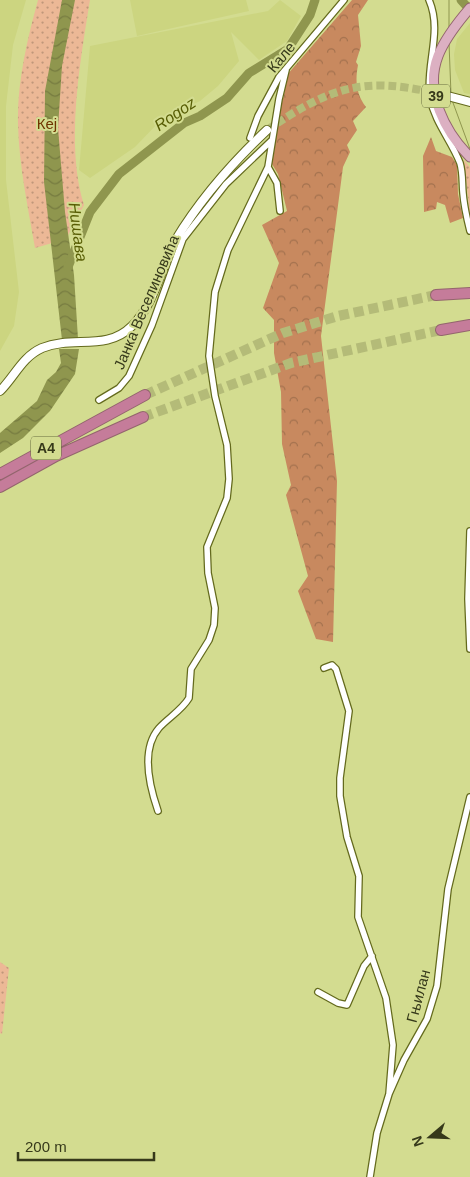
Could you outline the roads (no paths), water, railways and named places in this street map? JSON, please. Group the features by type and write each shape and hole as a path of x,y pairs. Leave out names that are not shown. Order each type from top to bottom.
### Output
{"highway":[{"path":"436,294 470,292"},
{"path":"440,330 470,325"},
{"name":"A4","path":"0,474 145,395"},
{"name":"A4","path":"0,487 56,456 143,417"}],"main road":[{"name":"39","path":"468,9 442,48 435,67 435,86 438,106 450,133 470,157"},
{"path":"442,94 470,102"},
{"path":"0,391 29,356 46,347 96,343 120,336 137,321 149,300 168,255 186,224 240,157 267,130"}],"street":[{"name":"Кале","path":"250,138 258,116 279,77 344,0"},
{"path":"429,0 434,29 434,45 429,72 430,97 440,128 461,165 463,196 470,231"},
{"path":"158,811 149,778 149,761 153,740 159,729 189,698 191,669 209,640 215,619 215,608 208,573 207,547 227,498 229,479 227,445 215,396 209,356 216,286 231,244 268,167 271,141 286,70"},
{"name":"Јанка Веселиновића","path":"99,400 119,388 129,376 152,325 183,239 226,184 271,141"},
{"path":"268,167 277,182 280,211"},
{"path":"470,531 470,648"},
{"path":"324,668 332,665 336,669 348,712 340,778 340,796 347,837 359,876 358,917 386,998 392,1045 389,1094"},
{"name":"Гњилан","path":"370,1177 377,1133 389,1094 404,1060 427,1019 437,986 448,889 468,817 470,796"},
{"path":"318,992 338,1003 347,1005 364,966 372,956"}],"water":[{"path":"62,0 75,0 62,66 58,128 65,212 74,275 78,339 62,340 44,182 45,91"},
{"path":"59,349 79,349 75,374 50,411 23,438 0,453 0,433 37,401 47,380 56,372 61,363"}],"waterway":[{"name":"Rogoz","path":"68,267 90,212 119,174 184,123 200,116 227,98 249,73 288,49 310,15 315,0"},
{"path":"449,0 449,29"},
{"name":"Rogoz","path":"461,0 470,10"},
{"path":"449,43 451,94"},
{"path":"452,100 470,149"}],"tunnel":[{"path":"267,130 309,104 347,89 366,86 387,86 435,93"},
{"path":"145,395 283,333 338,316 436,295"},
{"path":"143,417 291,363 441,330"}],"park label":[{"name":"Кеј","path":"47,123"}],"water label":[{"name":"Нишава","path":"78,232"}]}
